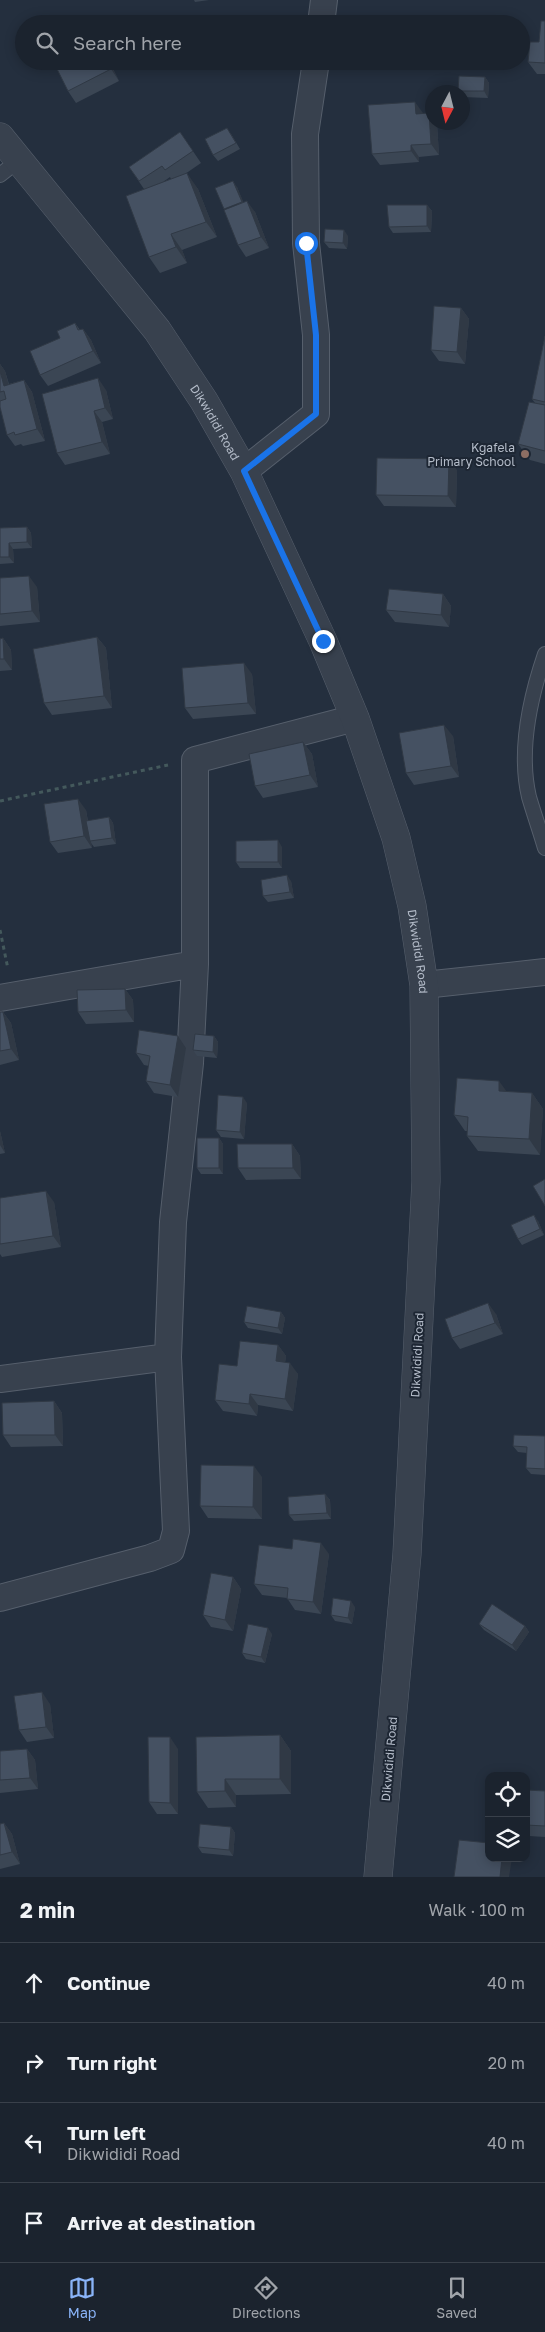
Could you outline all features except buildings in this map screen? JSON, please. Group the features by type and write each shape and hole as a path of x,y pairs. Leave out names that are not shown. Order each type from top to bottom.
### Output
{"street":[{"path":"322,15 324,0"},
{"path":"244,471 316,414 316,335 306,243 305,134 315,70"},
{"name":"Dikwididi Road","path":"0,136 10,168 157,330 204,401 244,471 323,641 355,718 396,838 412,906 424,985 426,1181 410,1506 378,1877"},
{"path":"0,1598 150,1558 171,1550 176,1531 168,1357 173,1222 190,1063 195,964 195,760 355,718"},
{"path":"7,997 195,964"},
{"path":"424,985 545,972"},
{"path":"0,1379 168,1357"}],"lane":[{"path":"545,654 532,691 525,750 529,795 545,848"}],"path":[{"path":"0,801 195,760"},
{"path":"0,930 7,997"}],"place":[{"name":"Kgafela Primary School","path":"525,454"}],"route":[{"path":"306,243 316,335 316,414 244,471 323,641"}]}
